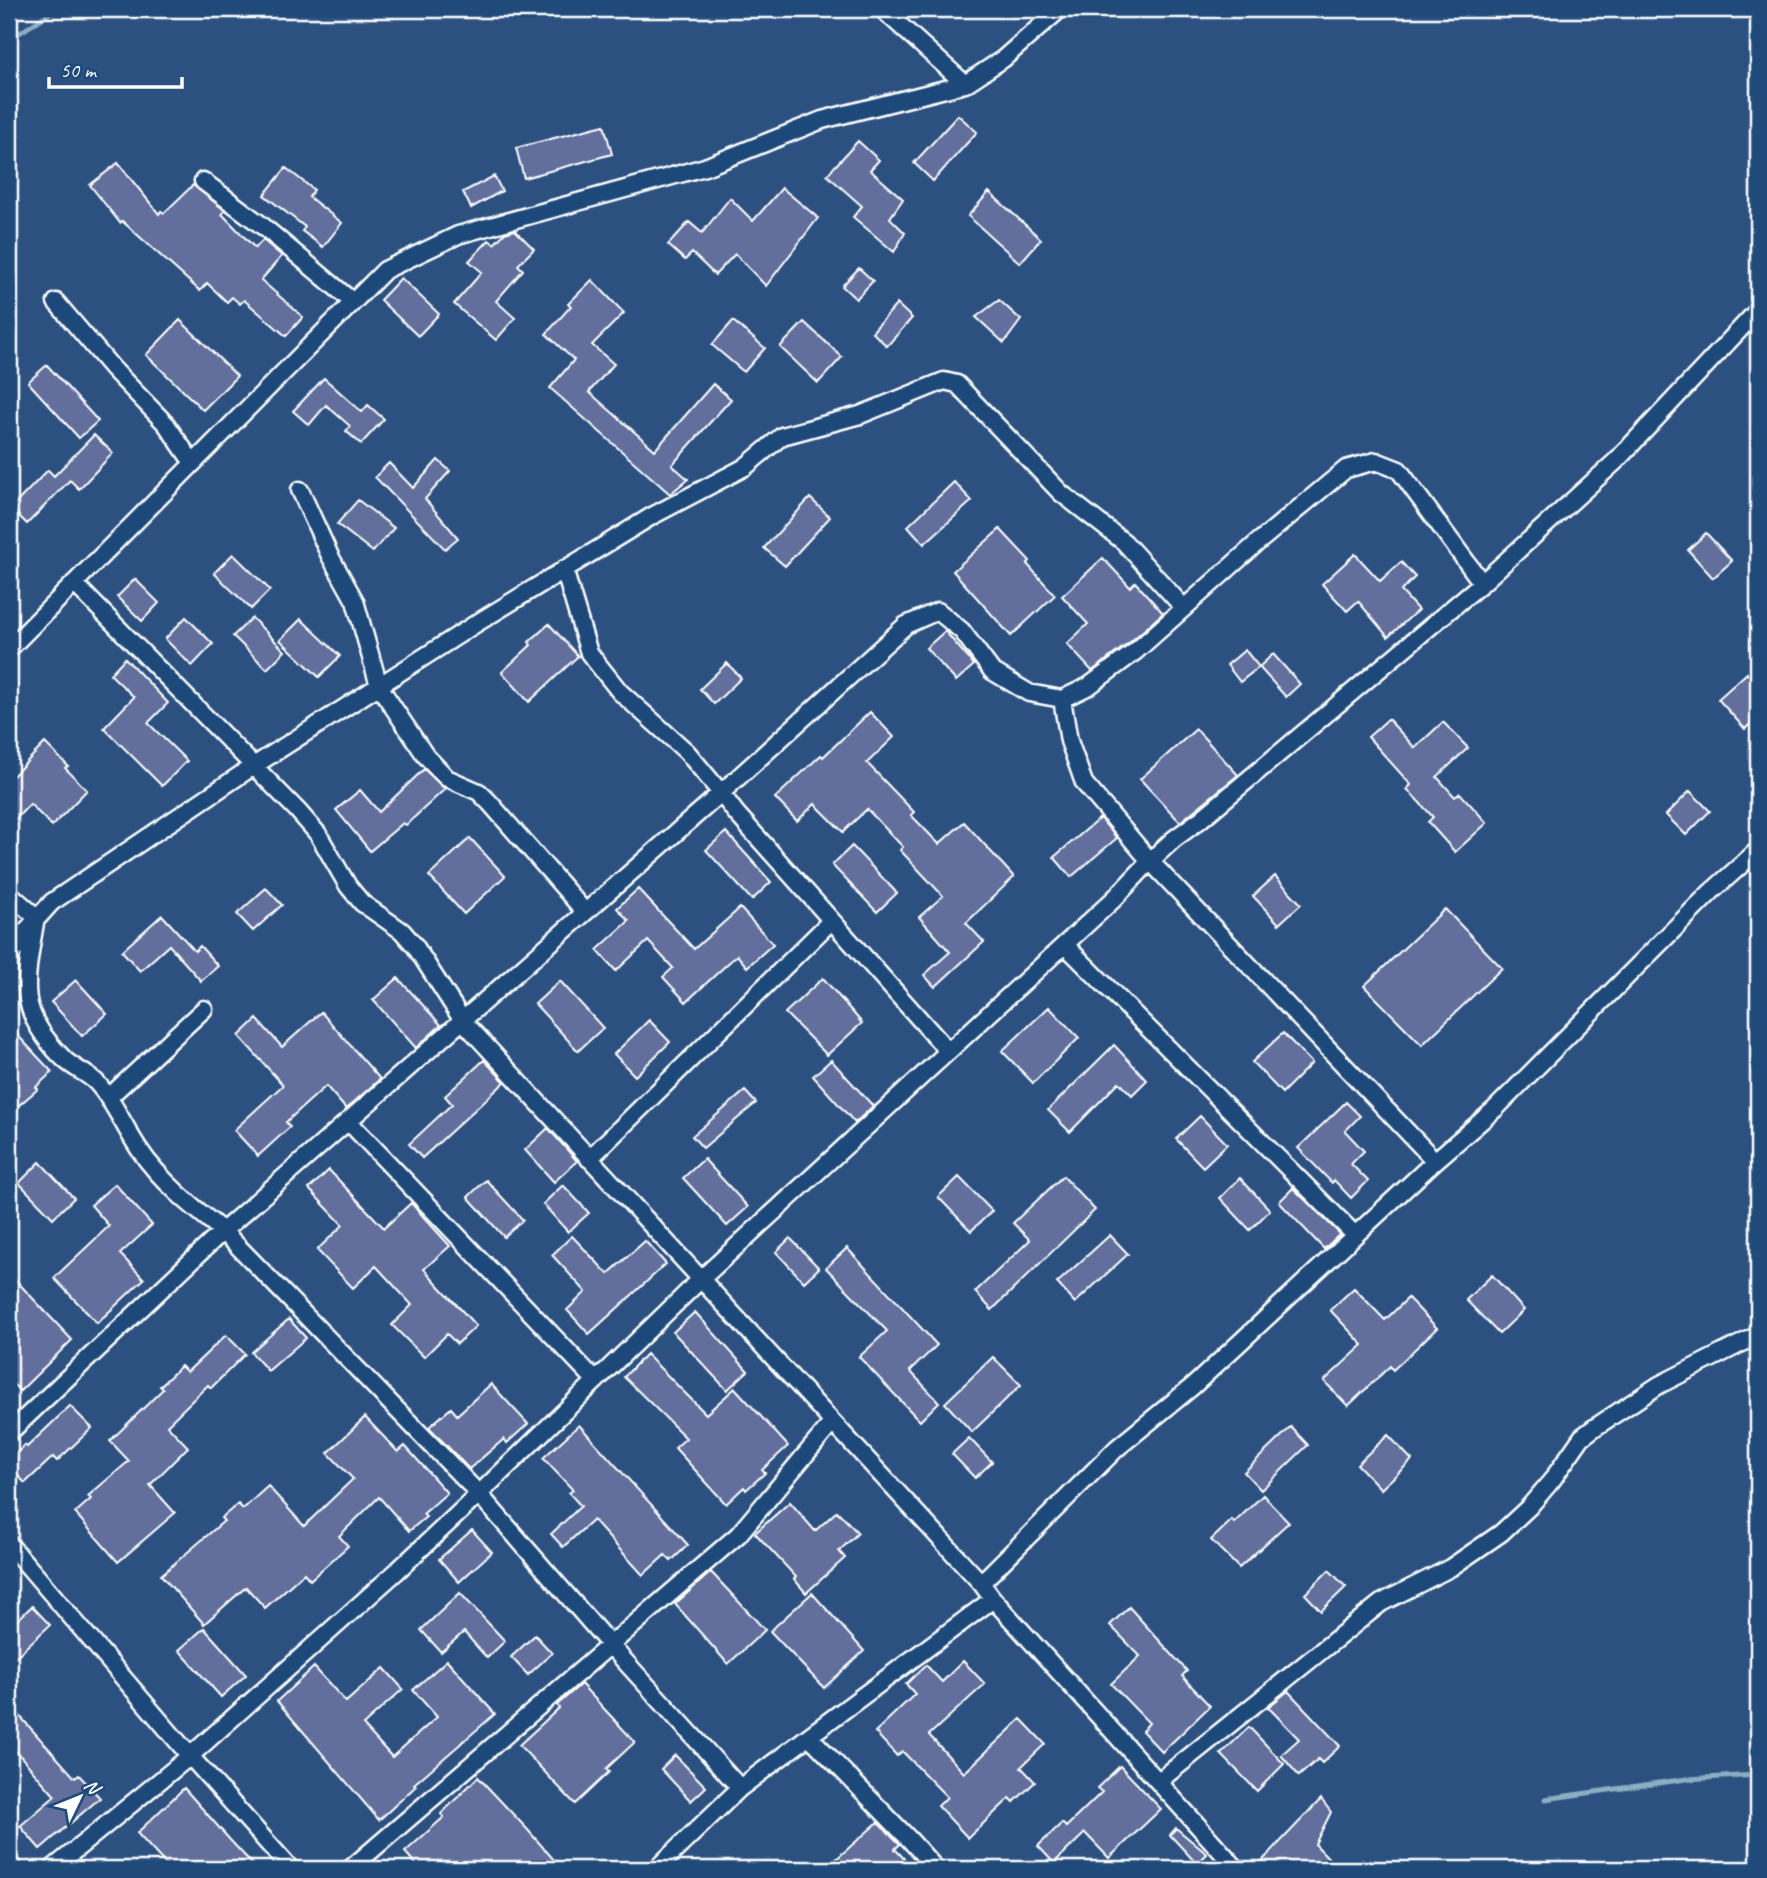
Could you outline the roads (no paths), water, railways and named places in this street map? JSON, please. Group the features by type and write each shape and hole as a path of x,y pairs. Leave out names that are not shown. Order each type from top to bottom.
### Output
{"street":[{"path":"882,9 965,85"},
{"path":"9,649 385,270 458,235 705,167 822,120 965,85 1003,59 1060,9"},
{"path":"203,181 353,302"},
{"path":"56,302 113,369 166,424 193,463"},
{"path":"52,1869 190,1756 479,1494 700,1280 1114,899 1150,861 1482,583 1616,461 1758,310"},
{"path":"9,959 36,917 52,902 252,767 564,569 754,461 782,436 860,415 944,380 957,384 1060,493 1124,542 1184,608"},
{"path":"9,1433 223,1231 721,793 906,625 938,611 962,631 992,671 1028,693 1062,699 1088,686 1136,651 1346,468 1376,461 1399,470 1482,583"},
{"path":"300,490 330,556 355,601 379,686 425,755 447,778 485,797 585,912"},
{"path":"564,569 589,653 620,692 687,752 736,813 948,1051"},
{"path":"74,583 297,810 318,834 348,886 362,902 402,931 415,946 463,1021 981,1583 993,1600 1237,1869"},
{"path":"1062,699 1069,741 1084,783 1150,861 1435,1161"},
{"path":"981,1583 1117,1448 1193,1386 1435,1161 1495,1109 1711,891 1758,850"},
{"path":"9,893 36,917"},
{"path":"36,917 28,979 29,1006 48,1041 66,1061 94,1080 109,1097 140,1152 196,1210 223,1231 479,1494 611,1646 740,1788"},
{"path":"589,1159 831,921"},
{"path":"1065,944 1355,1236"},
{"path":"109,1097 204,1009"},
{"path":"348,1121 596,1381"},
{"path":"1159,1781 1381,1603 1450,1568 1501,1534 1530,1507 1581,1437 1594,1427 1659,1385 1758,1335"},
{"path":"350,1869 737,1535 832,1423"},
{"path":"9,1544 190,1756 291,1869"},
{"path":"656,1869 740,1788 993,1600"},
{"path":"809,1736 936,1869"},
{"path":"9,1864 14,1869"}],"waterway":[{"path":"9,40 56,9"},
{"path":"1545,1799 1687,1779 1758,1775"}]}
